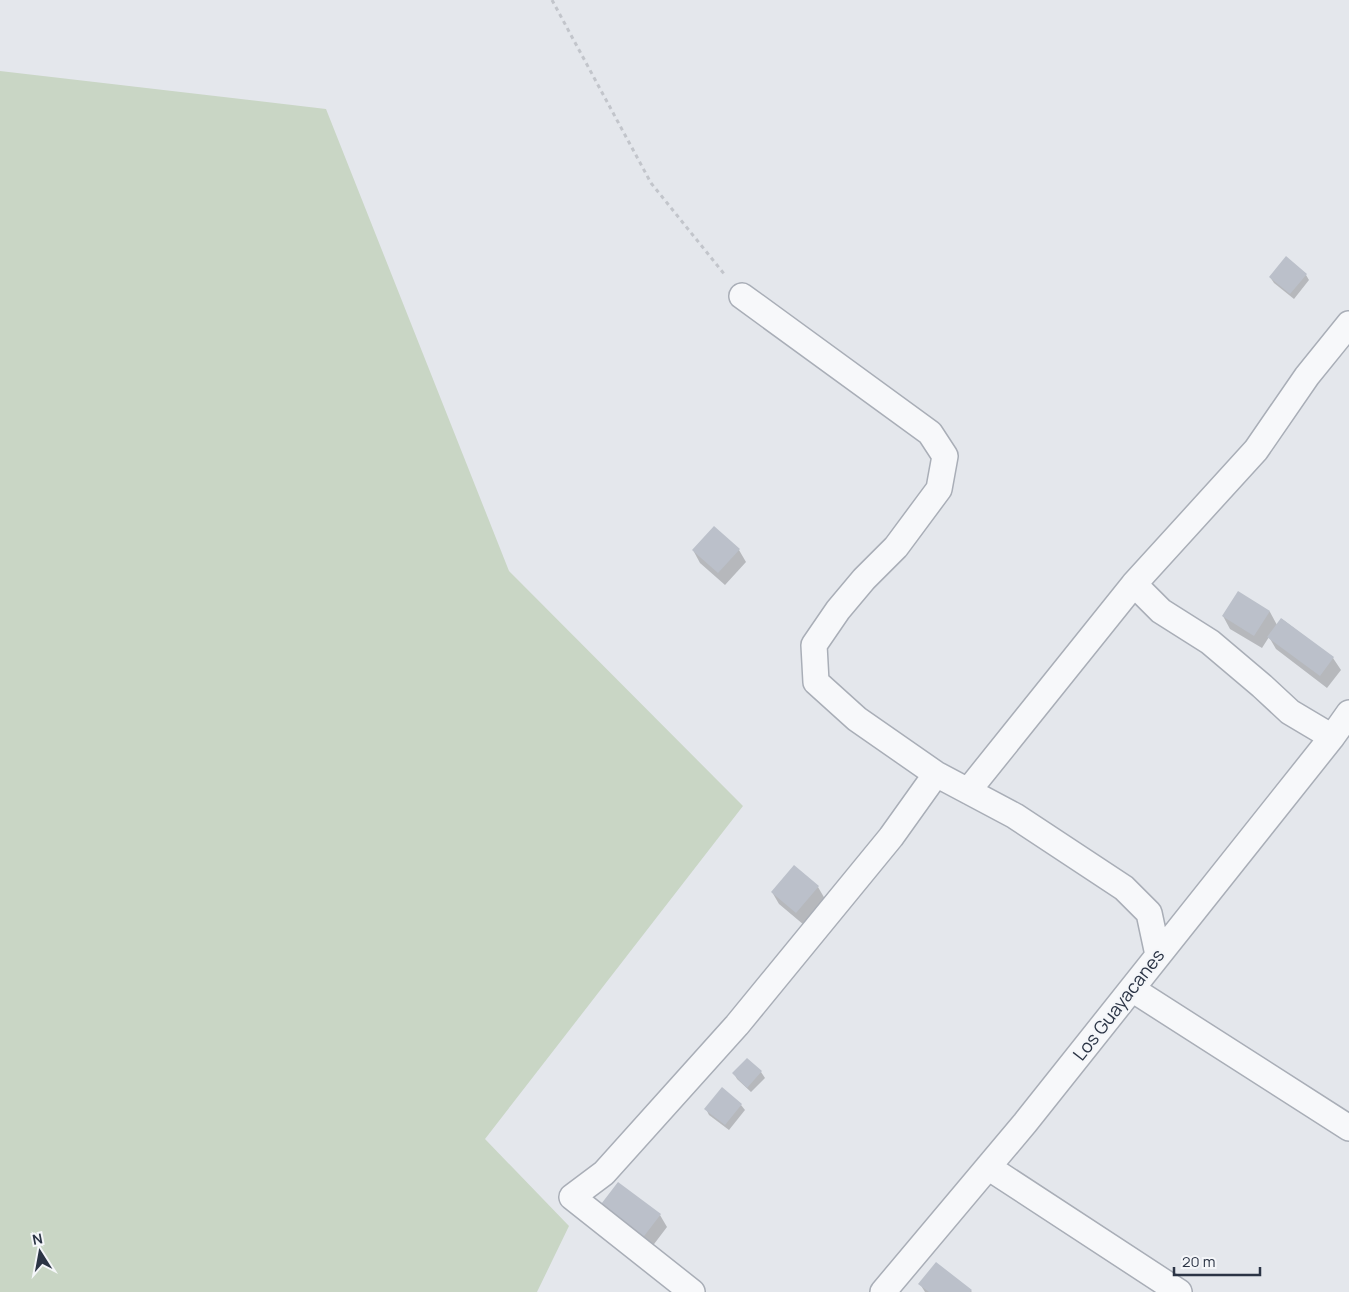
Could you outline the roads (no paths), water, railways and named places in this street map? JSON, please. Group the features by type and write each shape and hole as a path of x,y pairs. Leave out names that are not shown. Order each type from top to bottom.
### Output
{"street":[{"path":"742,296 930,433 945,456 939,489 896,547 864,579 838,610 814,645 816,682 857,719 936,774 1015,816 1124,888 1150,913 1158,955"},
{"path":"968,791 1134,584 1256,450 1307,376 1349,324"},
{"path":"1134,584 1161,611 1210,642 1290,712 1332,737"},
{"name":"Los Guayacanes","path":"883,1292 1025,1123 1332,737 1349,713"},
{"path":"692,1292 572,1197 604,1173 737,1025 891,837 936,774"},
{"path":"1132,989 1349,1128"},
{"path":"988,1167 1179,1292"}]}
